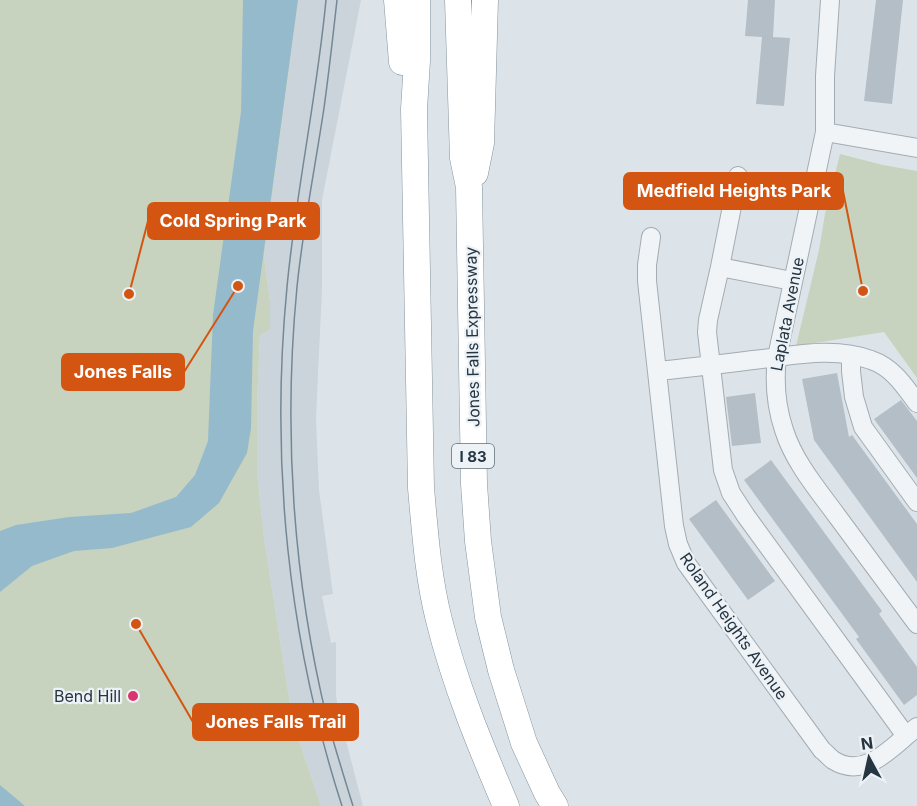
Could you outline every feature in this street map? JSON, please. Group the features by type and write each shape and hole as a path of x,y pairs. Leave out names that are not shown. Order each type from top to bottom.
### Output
{"highway":[{"path":"397,0 402,60 414,109"},
{"path":"417,0 414,109 421,488 426,548 439,620 461,697 506,806"},
{"name":"Jones Falls Expressway","path":"458,0 463,158 469,187 474,484 478,541 488,617 501,670 524,743 555,806"},
{"path":"469,187 477,168 480,143 485,0"}],"street":[{"name":"Laplata Avenue","path":"830,0 825,76 825,132 777,357 775,374 778,412 795,456 917,624"},
{"path":"825,132 917,148"},
{"path":"738,176 707,332 723,470 731,493 746,516 912,732"},
{"name":"Roland Heights Avenue","path":"651,237 647,281 674,526 686,563 822,750 834,760 846,765 874,762 912,732"},
{"path":"720,267 792,281"},
{"path":"657,371 837,352 871,359 885,367 898,377 917,403"},
{"path":"851,355 854,397 862,427 917,502"}],"shaded area":[{"path":"298,0 361,0 322,200 322,288 316,419 319,490 333,594 322,596 331,643 336,642 336,695 339,714 363,806 321,806 293,723 264,538 257,472 260,335 270,328 270,302 264,257"}],"green space":[{"path":"0,0 298,0 264,257 270,302 270,329 260,335 257,472 264,538 293,723 321,806 0,806"},
{"path":"840,154 917,171 917,378 884,332 796,346"}],"water":[{"path":"243,0 298,0 253,331 251,428 247,453 219,503 191,527 112,548 74,551 32,566 0,592 0,531 16,525 69,517 131,513 176,497 195,475 208,441 213,315 241,112"},
{"path":"0,785 25,806 0,806"}],"building":[{"path":"748,0 775,0 773,37 790,38 784,106 756,104 762,37 745,36"},
{"path":"876,0 903,0 892,104 864,101"},
{"path":"837,373 849,437 852,435 917,524 917,582 814,440 802,379"},
{"path":"755,393 761,443 732,446 726,397"},
{"path":"901,400 917,421 917,478 874,419"},
{"path":"771,460 882,611 879,614 917,667 917,695 904,705 856,639 859,637 744,480"},
{"path":"716,500 775,581 748,600 689,519"}],"tram line":[{"path":"326,0 287,287 282,353 281,418 288,550 296,615 323,743 342,806"},
{"path":"337,0 324,108 297,287 293,341 291,450 299,559 315,666 327,719 353,806"}],"place":[{"name":"Jones Falls","path":"238,286"},
{"name":"Medfield Heights Park","path":"863,291"},
{"name":"Cold Spring Park","path":"129,294"},
{"name":"Jones Falls Trail","path":"136,624"},
{"name":"Bend Hill","path":"133,696"}]}
